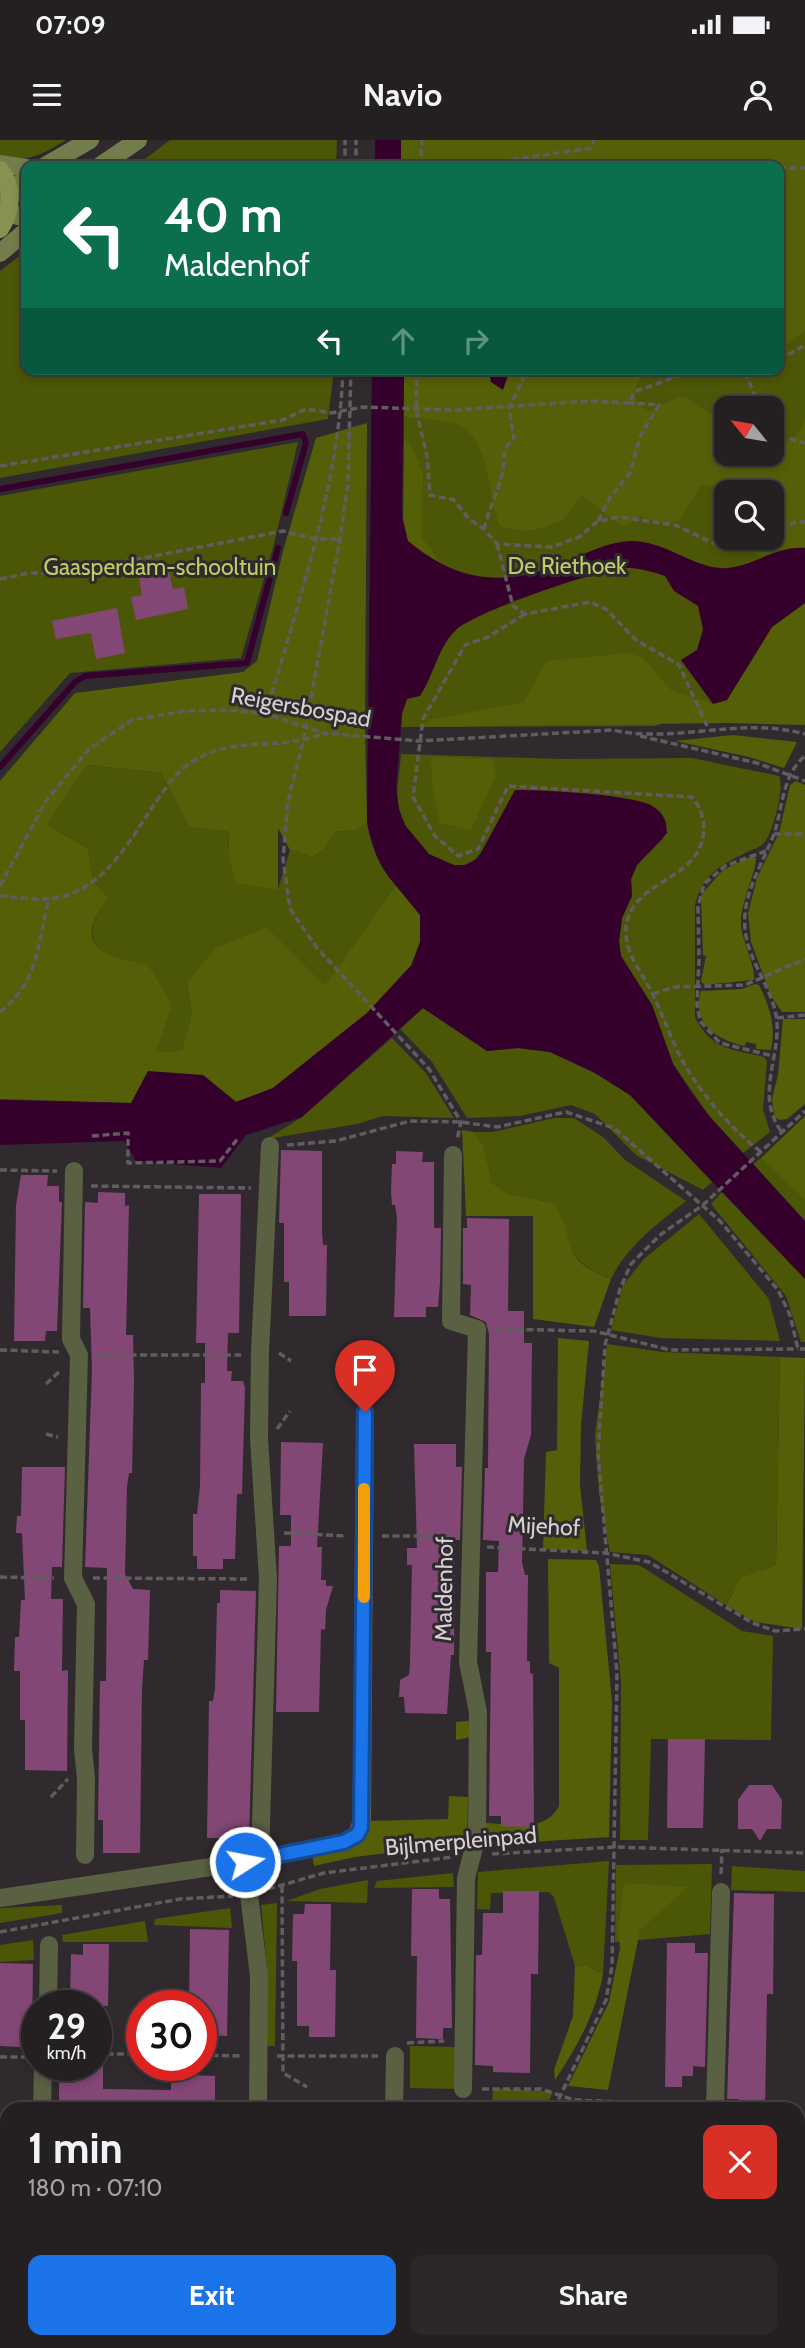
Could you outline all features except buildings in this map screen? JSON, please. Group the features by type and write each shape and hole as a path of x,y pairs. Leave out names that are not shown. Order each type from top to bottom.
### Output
{"main road":[{"path":"54,161 90,140"},
{"path":"107,161 138,140"},
{"path":"0,164 21,167"},
{"path":"0,170 3,208"},
{"path":"3,208 21,185"},
{"path":"3,208 21,213"},
{"path":"0,254 21,235"}],"street":[{"path":"258,2102 260,1976 251,1893 268,1579 259,1438 260,1352 270,1146"},
{"path":"453,1155 451,1321 477,1329"},
{"path":"74,1178 71,1339 79,1355 73,1578 86,1604 83,1749 86,1779 85,1856"},
{"name":"Maldenhof","path":"463,2089 466,1878 477,1836 478,1712 468,1661 477,1329"},
{"path":"0,1898 253,1861 344,1842 357,1835 361,1828 365,1412"},
{"path":"715,2102 721,1892"},
{"path":"48,1990 49,1945"},
{"path":"394,2102 395,2056"},
{"path":"40,2081 41,2102"}],"path":[{"path":"345,140 345,161"},
{"path":"356,140 356,161"},
{"path":"421,161 423,140"},
{"path":"504,161 592,148 594,140"},
{"path":"784,168 805,168"},
{"path":"784,357 805,345"},
{"path":"266,714 316,539 342,411 343,375"},
{"path":"351,375 348,483 303,741 288,801 283,859 290,909 317,948 429,1069 461,1122 453,1155"},
{"path":"417,375 416,409 427,456 430,495 454,500 469,519 484,529 497,544 513,606 526,614"},
{"path":"484,529 503,468 502,456 514,438 509,408 523,375"},
{"path":"630,403 634,392 681,375"},
{"path":"746,375 755,396"},
{"path":"0,466 283,420 306,409 331,413 363,407 509,408 591,401 659,405 640,437 630,474 611,496 598,521 579,537 551,547 497,544"},
{"path":"784,437 805,443"},
{"path":"598,521 620,517 675,525 714,544"},
{"path":"784,529 794,522 805,522"},
{"path":"0,579 29,573 66,573 283,531 316,539 340,539"},
{"path":"708,728 679,665 636,640 606,609 590,602 526,614 488,637 465,645 423,719 413,797 435,836 458,856 478,849 508,786 692,797 702,808 705,824 695,857 644,895 626,924 627,950 653,994 688,1071 741,1137 760,1151"},
{"name":"Reigersbospad","path":"0,886 46,801 89,749 132,720 184,710 266,714 323,733 419,741 614,730 638,735 708,728 779,727 805,734"},
{"path":"0,896 49,899 83,888 114,864 160,795 189,764 232,745 303,741 323,733"},
{"path":"638,735 757,763 805,781"},
{"path":"781,1131 768,1105 777,1018 745,935 745,910 750,886 774,834 789,775 795,764 805,756"},
{"path":"774,834 805,834"},
{"path":"766,850 725,866 704,884 698,907 697,988 700,1021 708,1034 720,1043 773,1056"},
{"path":"0,1012 14,1001 31,975 49,899"},
{"path":"653,994 674,987 729,987 761,979 805,959"},
{"path":"777,1018 805,1015"},
{"path":"557,2102 606,2000 612,1966 617,1673 598,1453 608,1336 620,1289 631,1264 660,1235 703,1205 805,1111"},
{"path":"270,1146 336,1141 410,1121 461,1122 497,1127 566,1112 587,1117 614,1128 703,1205 778,1290 790,1315 798,1349"},
{"path":"92,1136 128,1133 128,1163 220,1161 239,1138"},
{"path":"0,1170 74,1178 267,1188"},
{"path":"477,1329 582,1331 670,1350 805,1349"},
{"path":"0,1350 79,1355 243,1355 260,1352 284,1353 291,1361"},
{"name":"Mijehof","path":"264,1532 364,1537 460,1535 481,1547 605,1553 649,1562 753,1623 775,1631 805,1629"},
{"path":"0,1577 268,1579"},
{"name":"Bijlmerpleinpad","path":"0,1932 180,1899 218,1898 251,1893 334,1871 473,1855 615,1847 805,1853"},
{"path":"721,1892 722,1849"},
{"path":"282,1886 283,2073 307,2087"},
{"path":"217,2055 395,2056 409,2041 464,2041"},
{"path":"0,2057 21,2059"},
{"path":"463,2089 541,2089 595,2101 623,2102"}],"green space":[{"path":"0,140 66,140 42,153 18,159 0,155"},
{"path":"170,140 337,140 336,161 143,161"},
{"name":"De Riethoek","path":"401,140 805,140 805,603 772,627 727,700 655,726 401,727 408,542 404,487 404,375 784,375 784,161 401,161"},
{"path":"401,140 805,140 805,331 784,345 784,161 401,161"},
{"path":"21,255 21,375 333,375 328,419 0,478 0,271"},
{"path":"404,375 641,375 634,392 638,405 649,411 678,397 688,398 714,415 714,466 784,466 784,443 793,438 805,418 805,548 777,551 762,557 755,553 755,550 784,550 784,480 714,480 714,485 700,486 680,520 670,522 641,516 625,526 620,525 582,495 560,521 537,529 506,528 499,525 482,455 476,442 469,432 459,425 404,417"},
{"path":"367,423 367,822 356,830 336,832 323,850 312,857 290,850 278,828 278,890 236,883 228,856 229,832 189,827 161,773 87,765 47,824 88,849 94,882 109,898 92,928 92,938 97,946 117,958 148,965 172,1004 156,1052 182,1051 192,1012 187,982 216,948 267,927 325,986 396,885 420,915 420,942 411,965 367,1013 273,1088 236,1102 203,1075 132,1103 0,1099 0,781 75,693 243,672 257,661 283,551 316,438"},
{"path":"404,438 414,451 423,475 421,536 440,563 408,541 403,530"},
{"name":"Gaasperdam-schooltuin","path":"298,442 273,548 241,658 70,673 0,752 0,496"},
{"path":"805,603 805,725 727,723 418,727 434,719 524,702 547,661 630,653 643,658 672,691 713,704 727,700 772,627"},
{"path":"733,735 797,742 784,768 749,757 675,741"},
{"path":"401,754 562,759 692,758 779,776 779,799 764,843 713,873 702,886 695,905 695,1017 701,1028 715,1042 732,1050 764,1057 767,1061 763,1109 770,1132 743,1153 710,1117 673,1064 652,1005 621,956 619,941 622,918 632,896 631,879 637,865 663,839 667,824 663,816 650,804 516,790 480,854 463,865 451,866 439,861 417,843 402,819 397,794"},
{"path":"431,757 492,759 496,775 471,830 440,823 433,794"},
{"path":"87,765 161,773 189,827 229,832 228,856 278,889 290,850 312,857 323,850 336,832 355,830 367,822 377,856 396,885 325,987 267,927 187,982 192,1012 182,1052 156,1052 119,959 107,954 94,941 93,925 109,898 94,882 88,849 47,824"},
{"path":"796,781 805,785 805,1012 782,1012 771,996 751,942 748,913 757,878 779,833 790,785"},
{"path":"750,857 756,858 756,863 743,905 741,922 754,980 704,985 701,981 706,956 703,955 701,895 723,870"},
{"path":"759,985 771,1017 771,1050 756,1049 756,1044 746,1042 745,1046 725,1040 709,1029 700,1013 701,991 742,989"},
{"path":"423,1008 487,1051 518,1048 550,1052 595,1073 630,1095 712,1182 703,1190 636,1155 595,1114 571,1105 520,1116 467,1118 432,1062 400,1029"},
{"path":"783,1019 805,1019 805,1104 787,1119 779,1120 774,1116 772,1099 778,1075"},
{"path":"392,1038 426,1073 454,1118 383,1116 357,1124 267,1139 302,1117"},
{"path":"805,1116 805,1199 804,1199 761,1158"},
{"path":"554,1118 574,1118 603,1137 625,1160 686,1201 634,1246 611,1279 577,1258 567,1241 554,1203 509,1194 492,1183 483,1144 473,1132 493,1132"},
{"path":"462,1130 473,1132 483,1144 492,1183 509,1194 554,1203 575,1256 582,1264 611,1279 594,1327 533,1319 533,1216 466,1216"},
{"path":"761,1158 805,1199 805,1221 753,1164"},
{"path":"722,1192 805,1279 805,1342 801,1342 786,1296 711,1204"},
{"path":"699,1214 769,1299 780,1341 661,1338 611,1330 623,1285 644,1259"},
{"path":"558,1338 589,1341 581,1425 580,1485 587,1551 543,1549 546,1452 557,1450"},
{"path":"607,1344 663,1352 780,1357 776,1565 746,1579 726,1605 648,1555 610,1552 599,1494 595,1435"},
{"path":"780,1357 805,1358 802,1629 755,1622 726,1605 741,1578 776,1565"},
{"path":"548,1559 596,1560 599,1566 612,1701 609,1837 486,1845 486,1823 537,1824 553,1815 559,1806 559,1668 549,1663"},
{"path":"610,1564 639,1565 742,1631 773,1636 771,1740 651,1739 648,1840 620,1840 621,1683"},
{"path":"469,1721 471,1737 456,1740 456,1722"},
{"path":"449,1796 468,1797 467,1843 355,1857 314,1866 312,1853 366,1821 448,1819"},
{"path":"609,1861 603,1974 586,1965 575,1966 554,1897 548,1892 491,1893 490,1910 477,1909 478,1872"},
{"path":"712,1864 710,1934 615,1942 616,1865"},
{"path":"732,1866 805,1871 805,1892 731,1890"},
{"path":"453,1873 454,1887 374,1888 377,1881"},
{"path":"368,1880 367,1903 287,1901 320,1889"},
{"path":"624,1883 688,1887 640,1930 608,2090 568,2086 609,2002 620,1948 618,1929"},
{"path":"277,1903 275,2046 266,2046 267,1969 261,1905"},
{"path":"62,1905 62,1913 0,1923 0,1908"},
{"path":"230,1908 232,1928 154,1925 155,1919"},
{"path":"145,1921 148,1942 63,1942 62,1935"},
{"path":"33,1940 34,1960 0,1962 0,1945"},
{"path":"586,1965 603,1974 600,1988 585,2029 555,2080 554,2070 573,2016 575,1966"},
{"path":"410,2046 456,2047 456,2089 410,2088"},
{"path":"493,2088 553,2092 548,2102 492,2102"}],"shaded area":[{"path":"375,140 401,140 401,161 375,161"},
{"path":"372,375 404,375 402,516 408,541 444,565 481,576 519,576 561,564 606,546 636,541 663,548 702,564 728,568 785,550 805,548 805,603 772,627 727,700 713,704 681,660 697,650 703,629 698,606 674,591 665,576 633,568 608,571 536,593 467,622 450,637 420,696 407,699 402,714 396,789 405,825 429,854 454,865 466,865 478,858 515,790 626,798 656,808 665,820 667,833 637,865 631,879 632,896 622,918 619,941 621,956 652,1005 673,1064 691,1092 710,1117 805,1221 805,1279 630,1095 595,1073 550,1052 518,1048 487,1051 423,1008 302,1117 246,1135 221,1168 136,1161 124,1141 0,1145 0,1100 131,1103 148,1071 203,1075 236,1102 273,1088 367,1013 412,965 420,942 420,915 380,863 367,822"},
{"path":"490,375 508,375 503,390 491,382"}],"waterway":[{"path":"0,489 303,434 306,443 286,513"},
{"path":"0,767 75,682 85,676 247,663 278,548"}],"slow traffic":[{"path":"364,1489 364,1597"}],"route":[{"path":"245,1862 351,1840 361,1828 365,1412"}]}
